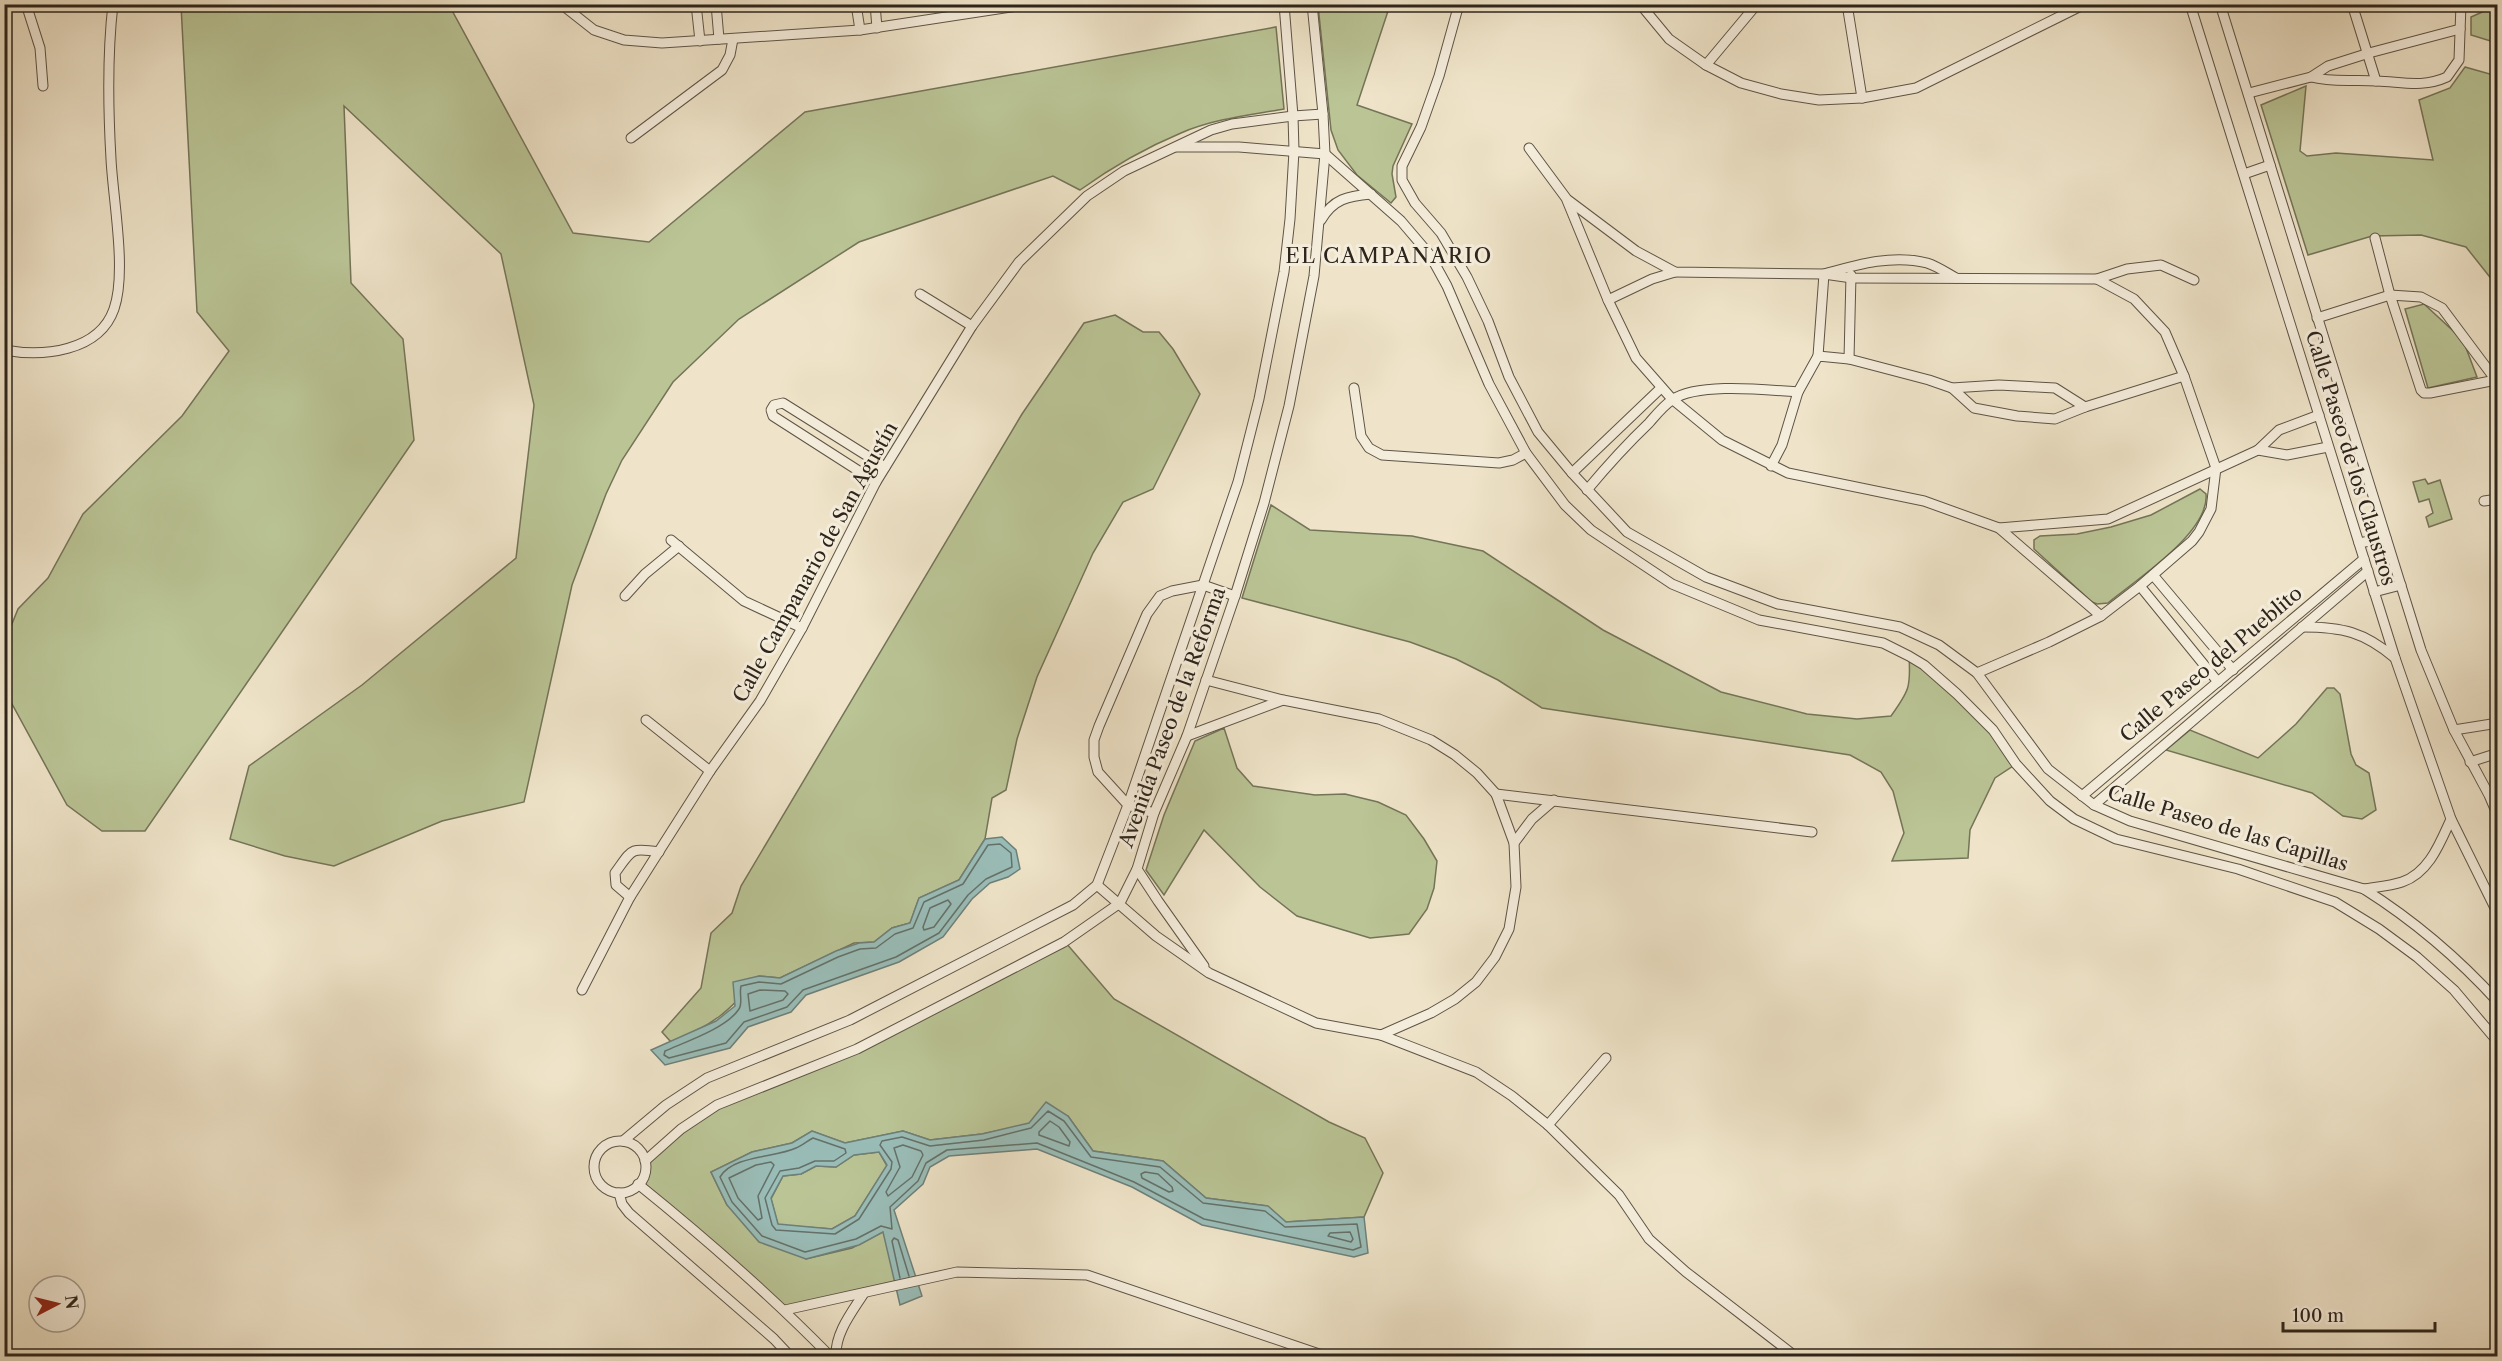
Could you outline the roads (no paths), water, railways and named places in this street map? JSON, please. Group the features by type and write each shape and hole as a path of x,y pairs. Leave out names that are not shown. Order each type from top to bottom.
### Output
{"street":[{"path":"26,4 40,48 43,86"},
{"path":"4,350 34,354 76,345 96,334 114,310 120,272 111,159 108,51 114,4"},
{"path":"561,4 594,30 624,40 662,43 860,30 1031,4"},
{"path":"696,4 700,41"},
{"path":"716,4 719,39"},
{"path":"856,4 860,30"},
{"path":"875,4 877,28"},
{"name":"Avenida Paseo de la Reforma","path":"623,1141 666,1105 707,1078 749,1059 850,1020 1073,906 1097,885 1128,805 1238,482 1259,399 1284,272 1290,219 1294,151 1284,4"},
{"name":"Avenida Paseo de la Reforma","path":"645,1161 681,1129 717,1105 857,1049 1064,942 1120,903 1137,869 1154,813 1187,736 1235,596 1264,503 1288,406 1314,276 1325,154 1312,4"},
{"name":"Calle Paseo de las Capillas","path":"1459,4 1439,76 1421,127 1402,166 1402,180 1415,203 1441,233 1467,277 1488,321 1509,377 1538,432 1587,490 1627,531 1706,577 1778,604 1900,627 1939,645 1977,674 2048,769 2094,805 2130,821 2364,889 2396,911 2471,972 2498,1002"},
{"path":"1640,4 1669,39 1706,65 1741,83 1781,94 1819,100 1862,98 1916,88 2085,4"},
{"path":"1706,65 1757,4"},
{"path":"1847,4 1862,98"},
{"path":"2063,4 2067,14"},
{"name":"Calle Paseo de los Claustros","path":"2190,4 2395,658 2451,819 2498,914"},
{"name":"Calle Paseo de los Claustros","path":"2220,4 2421,650 2454,730 2498,816"},
{"path":"2352,4 2376,81"},
{"path":"2311,77 2328,82 2376,81 2418,85 2447,77 2459,60 2461,4"},
{"path":"2249,93 2311,77 2328,66 2369,53 2460,29"},
{"path":"631,138 722,70 730,55 733,39"},
{"name":"Calle Campanario de San Agustín","path":"582,990 630,897 710,771 760,701 802,628 885,467 972,326 1019,262 1087,196 1124,171 1211,130 1232,124 1323,114"},
{"name":"Calle Campanario de San Agustín","path":"1178,147 1239,147 1325,154"},
{"path":"1530,148 1566,198 1608,300 1636,358 1672,399 1722,440 1788,473 1924,501 1999,528 2101,616"},
{"path":"1325,154 1401,221 1430,255 1447,286 1489,384 1526,453 1565,505 1591,530 1672,584 1759,620 1883,643 1909,656 1958,694 1993,730 2016,764 2044,794 2074,819 2116,839 2238,869 2335,902 2379,929 2417,957 2454,990 2498,1042"},
{"path":"2244,174 2270,165"},
{"path":"1320,222 1328,208 1341,199 1371,194"},
{"path":"1566,198 1636,251 1675,272"},
{"path":"2317,318 2390,295 2421,297 2442,308 2497,381 2424,393 2390,295 2375,238"},
{"path":"1824,274 1879,261 1928,263 1958,279"},
{"path":"1608,300 1653,279 1675,272 1824,274 1851,278 2097,279 2127,269 2162,265 2194,280"},
{"path":"1849,359 1850,267"},
{"path":"1771,466 1782,445 1798,392 1818,356 1824,274"},
{"path":"1977,674 2101,616 2153,575 2199,532 2211,509 2216,468 2184,376 2165,332 2134,299 2097,279"},
{"path":"920,294 972,326"},
{"path":"1818,356 1849,359 1952,388 1999,385 2055,388 2085,407"},
{"path":"1952,388 1974,408 2017,416 2055,419 2085,407 2184,376"},
{"path":"1354,388 1361,436 1369,448 1382,455 1499,464 1526,453"},
{"path":"1572,473 1661,388"},
{"path":"1587,490 1617,454 1672,399 1715,389 1798,392"},
{"path":"876,482 773,416 771,410 774,405 783,403 885,467"},
{"path":"1999,528 2108,519 2258,450 2279,430 2319,415"},
{"path":"2258,450 2287,455 2328,447"},
{"path":"2484,501 2498,498"},
{"path":"2359,543 2386,538"},
{"path":"625,596 675,543 744,601 802,628"},
{"name":"Calle Paseo del Pueblito","path":"2082,796 2364,559"},
{"name":"Calle Paseo del Pueblito","path":"2094,805 2368,571"},
{"path":"2153,575 2233,669"},
{"path":"1154,813 1128,805 1098,772 1094,757 1094,741 1147,614 1160,596 1172,591 1203,585 1235,596"},
{"path":"2374,592 2401,585"},
{"path":"2140,586 2218,682"},
{"path":"2302,627 2327,627 2352,631 2376,642 2395,658"},
{"path":"2265,642 2272,651"},
{"path":"1206,680 1283,700 1379,719 1431,740 1462,761 1496,794 1514,843 1516,887 1509,929 1495,957 1476,982 1455,999 1431,1013 1381,1035"},
{"path":"1187,736 1283,700"},
{"path":"2193,701 2202,711"},
{"path":"646,720 710,771"},
{"path":"2454,730 2498,723"},
{"path":"2470,762 2498,753"},
{"path":"1496,794 1812,832"},
{"path":"1514,843 1532,819 1554,800"},
{"path":"2364,889 2403,882 2421,869 2436,851 2451,819"},
{"path":"630,897 616,885 615,873 634,850 639,848 659,852"},
{"path":"1137,869 1181,936 1209,973"},
{"path":"1097,885 1155,936 1209,973 1316,1023 1381,1035 1476,1072 1512,1096 1548,1125 1618,1195 1649,1239 1686,1272 1795,1356"},
{"path":"1548,1125 1606,1058"},
{"path":"613,1141 623,1141 633,1145 645,1161 643,1179 632,1190 619,1193 601,1186 594,1166 598,1152 613,1141"},
{"path":"638,1184 691,1227 785,1310 830,1356"},
{"path":"619,1193 622,1204 629,1214 766,1331 790,1356"},
{"path":"785,1310 957,1272 1087,1275 1325,1356"},
{"path":"836,1356 840,1334 864,1293"}],"water":[{"path":"1002,837 1016,850 1020,869 1008,877 990,883 972,899 943,937 899,962 806,995 791,1012 748,1027 730,1048 665,1065 651,1050 716,1021 735,1006 733,982 759,976 780,978 836,951 859,943 874,942 892,928 910,923 919,898 959,880 985,839"},
{"path":"1046,1102 1068,1116 1093,1151 1163,1161 1206,1198 1268,1206 1286,1222 1364,1217 1368,1253 1354,1257 1202,1225 1132,1187 1037,1149 949,1156 930,1167 923,1184 894,1210 922,1296 900,1305 883,1232 859,1245 806,1259 759,1242 727,1205 711,1172 752,1152 792,1143 812,1131 845,1143 903,1131 930,1140 982,1134 1029,1123","holes":["879,1152 887,1165 855,1216 832,1229 778,1224 771,1198 783,1176 801,1174 816,1166 836,1167 854,1155"]}],"district":[{"name":"EL CAMPANARIO","path":"1389,256"}]}
